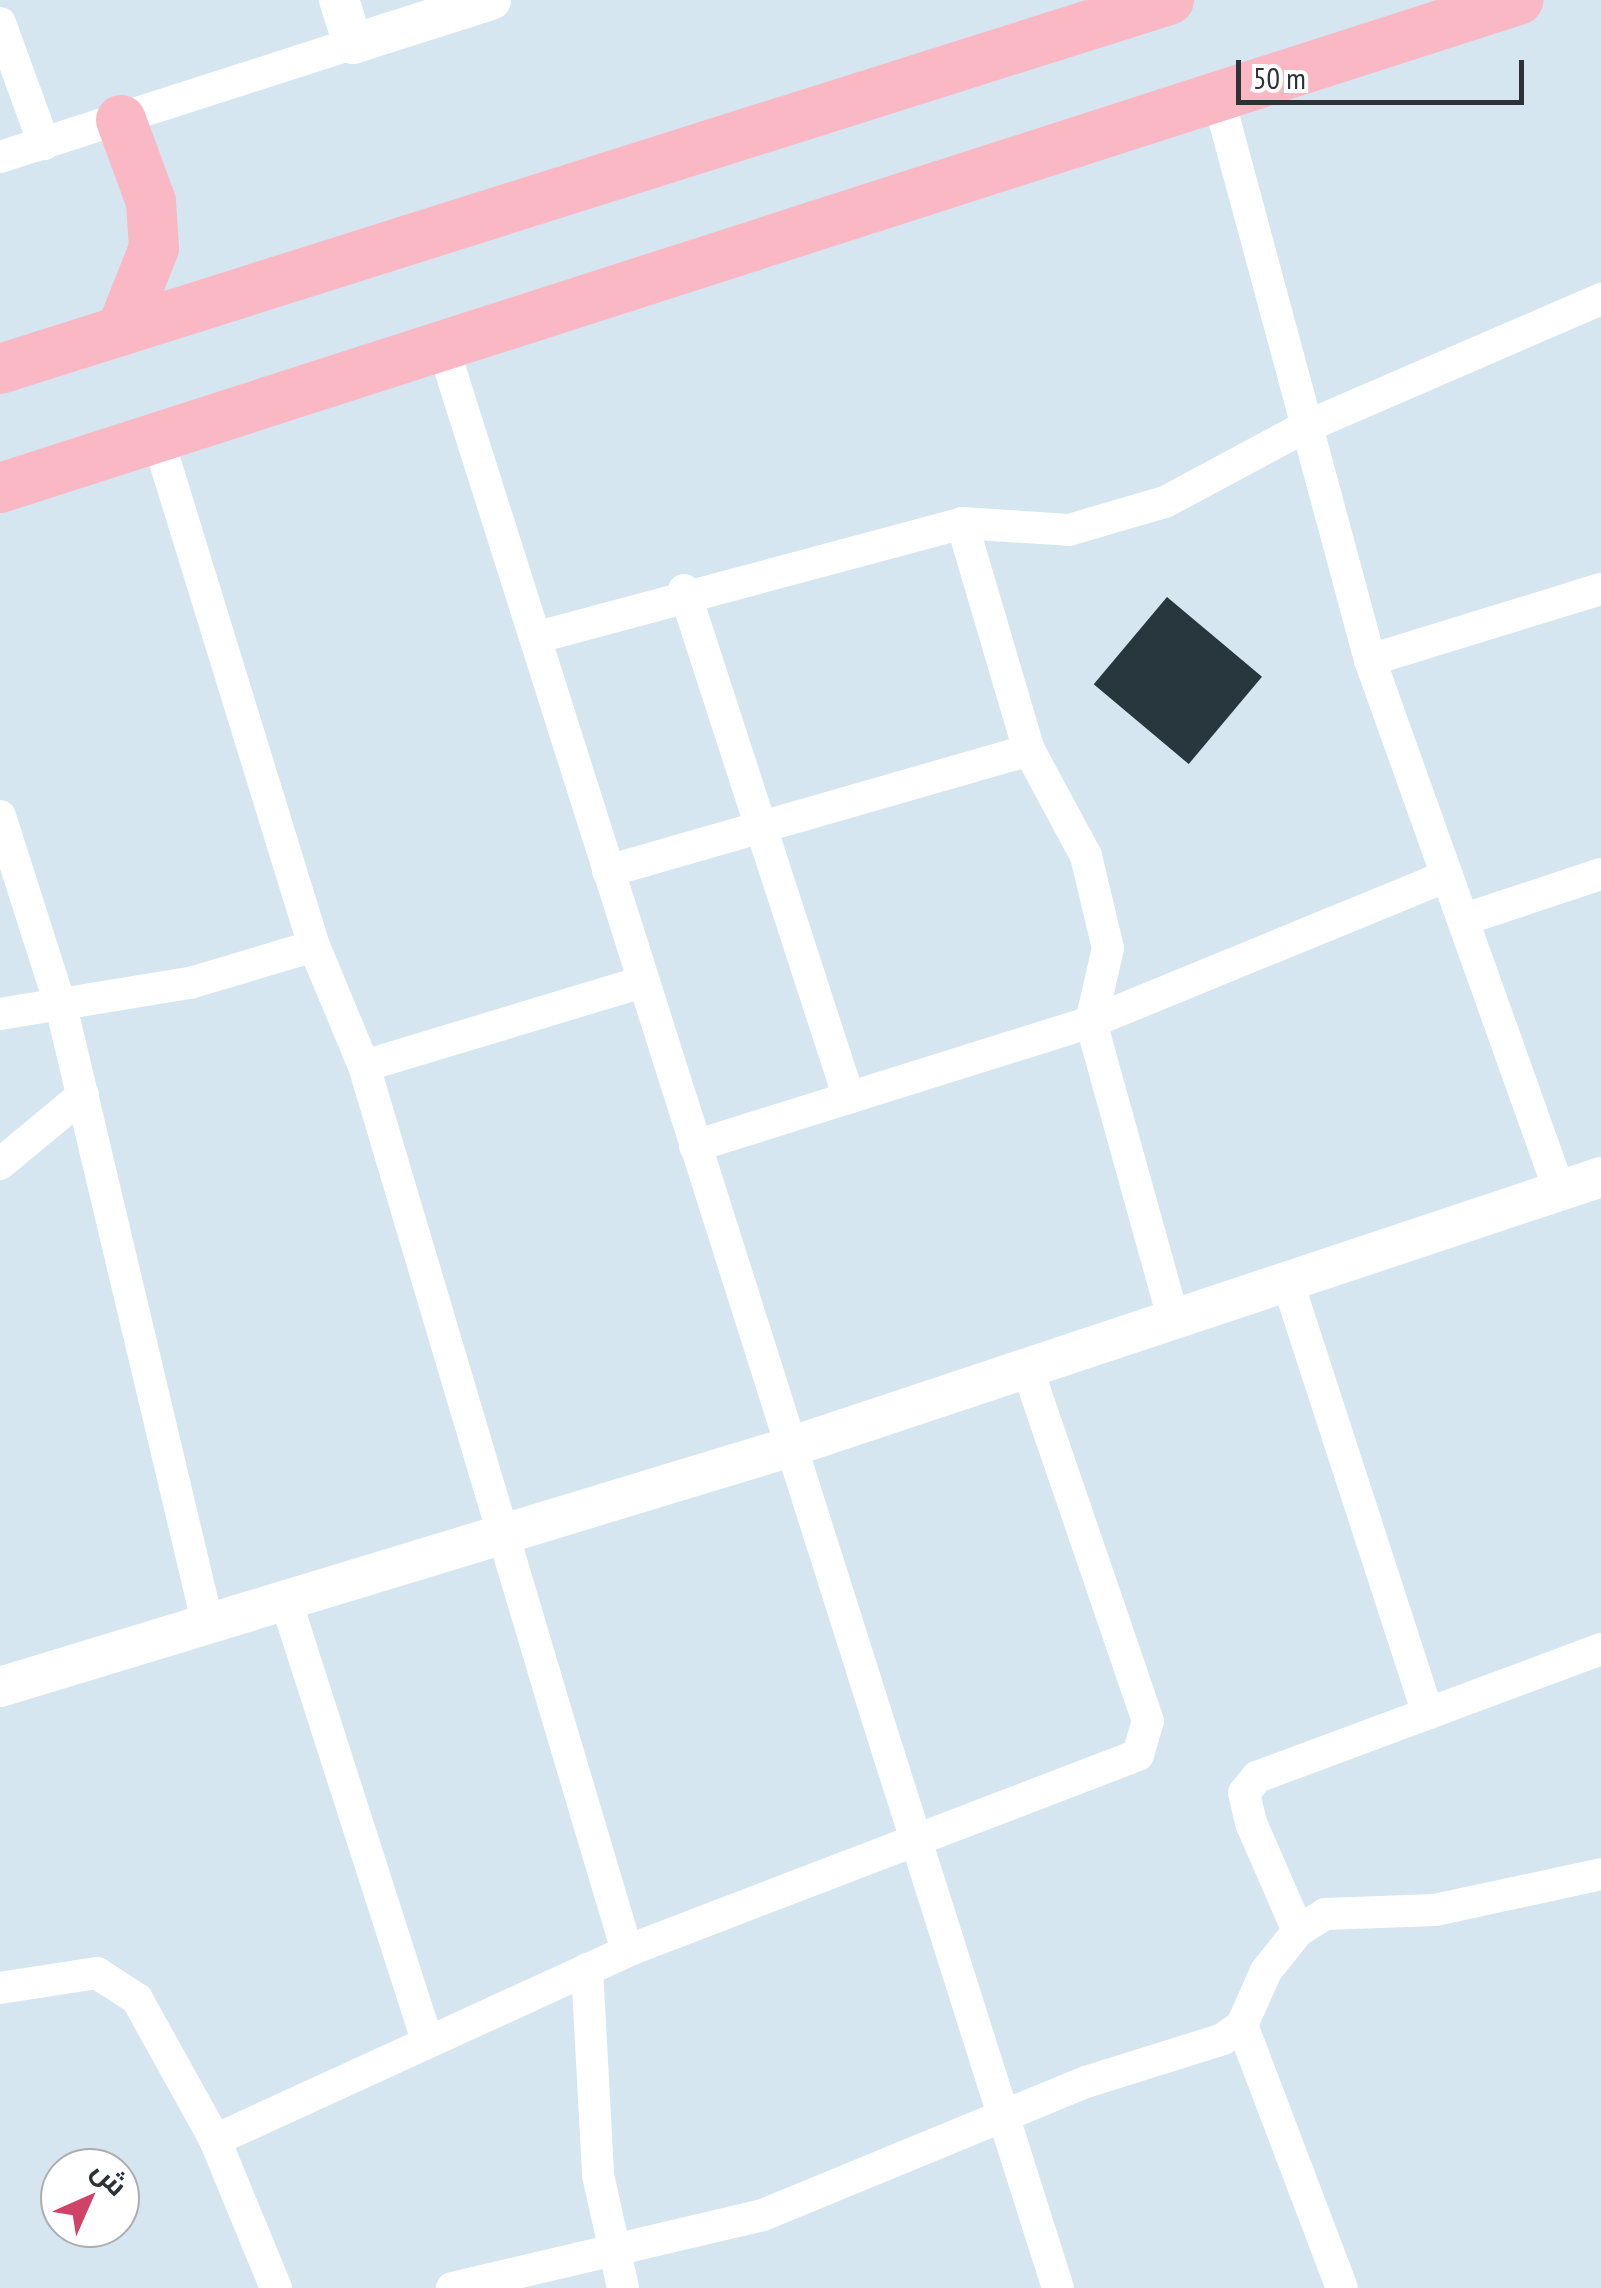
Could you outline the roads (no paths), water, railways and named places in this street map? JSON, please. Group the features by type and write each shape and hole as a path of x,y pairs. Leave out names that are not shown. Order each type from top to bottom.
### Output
{"main road":[{"path":"0,370 1169,0"},
{"path":"0,488 442,344 1219,100 1518,0"},
{"path":"121,120 151,202 154,248 121,332"}],"street":[{"path":"338,0 353,44"},
{"path":"0,157 491,0"},
{"path":"0,23 44,144"},
{"path":"1219,100 1303,428 1370,660 1447,876 1468,918 1560,1192"},
{"path":"538,637 684,590 962,523 1069,530 1165,502 1303,428 1601,299"},
{"path":"442,344 538,637 786,1448 912,1840 1008,2114 1058,2288"},
{"path":"158,439 314,946 364,1066 626,1951"},
{"path":"962,523 1029,750 1086,856 1104,930 1091,1022 1172,1315"},
{"path":"1370,660 1601,589"},
{"path":"684,590 849,1098"},
{"path":"608,872 1029,750"},
{"path":"0,816 62,1010 207,1621"},
{"path":"1468,918 1601,874"},
{"path":"695,1146 1091,1022 1447,876"},
{"path":"0,1014 62,1010 314,946"},
{"path":"364,1066 642,982"},
{"path":"0,1164 82,1095"},
{"path":"0,1686 786,1448 1172,1315 1288,1283 1601,1177"},
{"path":"1288,1283 1428,1714"},
{"path":"215,2140 626,1951 1112,1767 1147,1744 1148,1721 1027,1368"},
{"path":"285,1598 427,2042"},
{"path":"1298,1931 1244,1793 1257,1778 1601,1649"},
{"path":"1342,2288 1242,2025 1266,1971 1298,1931 1325,1914 1435,1910 1601,1874"},
{"path":"587,1969 610,2248 622,2288"},
{"path":"0,1988 97,1973 121,1983 215,2140 276,2288"},
{"path":"452,2288 610,2248 763,2216 1008,2114 1242,2025"}]}
